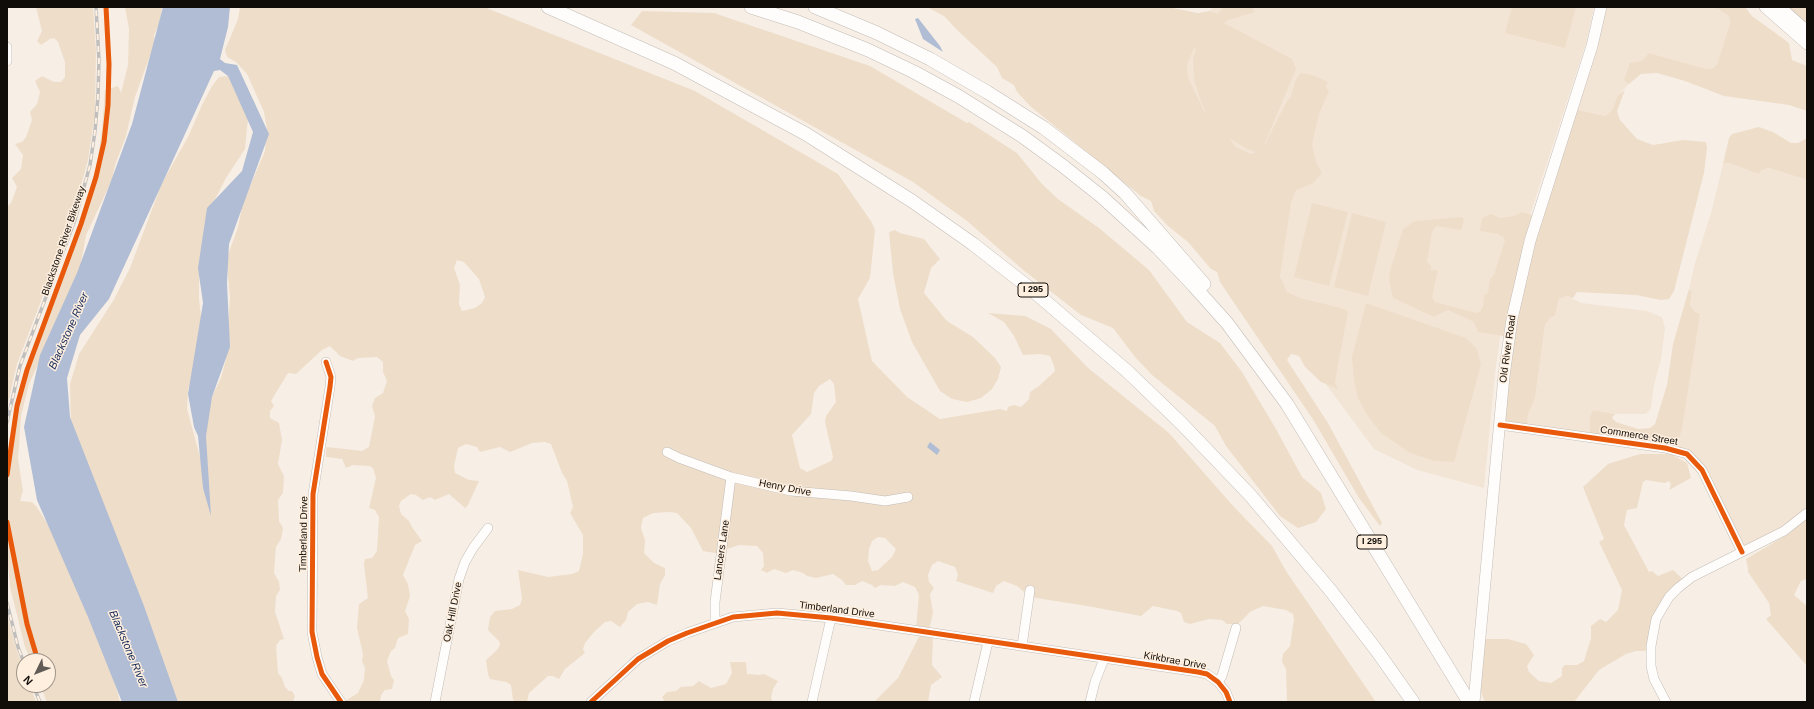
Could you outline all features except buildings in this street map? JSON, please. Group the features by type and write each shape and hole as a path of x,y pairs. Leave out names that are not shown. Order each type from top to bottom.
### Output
{"highway":[{"name":"I 295","path":"548,7 674,63 801,130 906,197 973,244 1071,321 1131,375 1185,427 1242,486 1287,537 1335,596 1413,702"},
{"name":"I 295","path":"751,7 821,31 891,61 958,96 1037,147 1102,198 1158,248 1222,318 1272,383 1314,446 1469,702"},
{"path":"814,7 888,38 960,75 1044,128 1103,173 1140,208 1220,303 1247,339 1272,383"}],"main road":[{"name":"Old River Road","path":"1474,702 1508,346 1519,283 1539,213 1591,50 1601,7"},
{"path":"1765,7 1807,31"},
{"path":"1780,7 1789,22 1807,44"}],"street":[{"path":"7,47 7,61"},
{"name":"Timberland Drive","path":"326,362 330,377 330,387 313,494 312,632 322,674 341,702"},
{"name":"Commerce Street","path":"1500,425 1665,448 1687,454 1702,470 1742,552"},
{"name":"Henry Drive","path":"667,452 679,458 732,477 805,494 851,496 885,501 908,497"},
{"name":"Lancers Lane","path":"715,623 715,602 732,477"},
{"path":"1666,702 1656,685 1651,659 1652,633 1659,614 1669,597 1683,584 1699,574 1784,531 1807,513"},
{"name":"Oak Hill Drive","path":"436,702 460,579 465,562 488,528"},
{"path":"1022,646 1030,590"},
{"name":"Timberland Drive","path":"591,702 623,672 653,649 687,633 733,617 763,614 790,614 831,618 1104,659"},
{"path":"812,702 831,618"},
{"path":"1218,682 1222,676 1236,628"},
{"path":"974,702 988,642"},
{"path":"1090,702 1095,682 1104,659"},
{"name":"Kirkbrae Drive","path":"1104,659 1207,674 1218,682 1226,692 1230,702"}],"shaded area":[{"path":"36,7 93,7 96,51 95,112 88,160 70,225 17,364 7,408 7,207 11,203 17,187 12,178 21,169 23,155 15,144 22,142 26,137 32,120 30,112 37,104 40,92 35,81 42,76 54,82 61,82 65,77 65,62 58,42 54,38 41,45 37,41 42,31"},
{"path":"125,7 162,7 160,22 154,35 155,42 135,97 126,136 115,165 112,180 86,235 79,274 29,384 21,416 18,459 23,491 20,501 32,502 52,531 112,672 120,702 47,702 43,693 56,693 56,653 28,653 10,587 7,554 7,462 9,440 26,366 77,235 96,169 102,130 105,90 118,86 121,93 128,65 129,29"},
{"path":"240,7 484,7 695,91 838,174 871,221 875,230 870,278 858,299 872,361 907,397 940,419 1000,409 1007,411 1008,407 1014,405 1021,407 1029,399 1030,392 1055,371 1054,366 1050,356 1040,354 1023,355 1014,336 1004,322 988,313 1025,316 1051,329 1087,367 1169,433 1234,507 1272,546 1286,571 1376,702 1287,702 1286,669 1282,662 1283,654 1290,646 1294,619 1293,614 1286,610 1263,606 1250,612 1238,624 1227,624 1222,620 1209,619 1190,624 1184,622 1181,613 1177,611 1153,606 1141,616 1030,597 1017,586 1004,581 996,586 993,593 956,581 958,575 955,567 938,561 932,565 928,575 929,582 934,588 930,594 933,613 929,630 916,628 919,595 915,587 903,582 895,586 881,585 875,588 872,585 862,581 855,585 846,585 842,580 833,574 816,578 793,570 786,573 774,569 767,573 761,570 764,566 763,553 757,546 739,545 724,550 721,554 703,551 691,528 677,513 670,512 653,513 643,518 641,528 645,540 644,553 654,563 665,568 665,575 660,584 657,605 648,602 637,604 628,612 626,620 620,627 611,621 605,622 585,643 583,649 585,653 565,669 559,679 553,676 548,676 529,693 527,702 517,702 513,700 511,685 506,682 490,679 488,674 486,660 497,650 500,645 499,641 488,630 490,617 495,611 512,609 520,605 522,599 518,570 548,577 572,574 579,571 583,554 583,535 570,513 573,507 567,481 562,473 551,444 545,442 532,443 510,452 500,447 480,452 477,447 466,444 458,448 454,466 455,473 469,480 479,481 468,505 465,508 449,494 435,500 430,497 423,500 416,495 411,494 401,501 399,506 401,514 409,521 422,541 415,545 403,575 408,584 410,596 405,611 409,619 408,634 398,638 395,648 391,651 387,661 391,676 394,680 392,689 385,690 381,695 380,702 346,702 345,701 358,693 364,680 365,668 362,661 363,654 357,628 359,604 368,598 364,564 365,559 372,558 377,551 379,517 375,510 369,508 376,478 373,468 369,466 353,465 346,468 342,459 326,457 326,450 327,447 362,451 369,447 375,416 372,406 375,398 383,393 387,381 383,372 383,362 377,357 358,358 353,361 340,356 330,346 322,350 296,374 288,373 271,401 274,406 270,411 270,418 279,423 282,440 278,464 284,476 283,493 278,500 279,521 283,528 281,539 276,547 274,573 279,582 280,590 276,596 275,612 284,639 280,640 276,646 278,673 282,678 285,687 289,691 292,691 295,696 293,702 174,702 71,425 70,384 79,354 113,301 130,268 162,183 188,137 202,105 212,86 219,77 228,76 248,118 245,149 226,178 209,211 199,271 199,299 203,334 200,353 188,390 187,409 201,461 209,403 221,378 226,359 230,297 227,265 228,255 238,227 243,203 265,151 267,129 264,112 247,74 236,62 227,57 225,50 238,19","holes":["457,260 464,262 479,279 485,297 482,303 475,308 462,311 459,304 460,285 454,268","830,379 834,384 836,402 826,416 825,422 833,457 831,461 807,472 800,468 792,435 811,414 814,393 819,386","878,537 885,538 896,549 892,557 878,570 872,571 868,561 869,549 872,541"]},
{"path":"927,7 1168,7 1198,13 1210,11 1218,14 1223,7 1252,7 1255,12 1228,20 1224,23 1292,59 1296,69 1262,150 1291,96 1296,79 1301,73 1312,75 1328,82 1326,87 1329,91 1319,114 1312,144 1316,162 1322,173 1312,184 1296,190 1291,203 1280,276 1287,292 1300,298 1348,311 1335,382 1338,389 1321,382 1305,367 1299,356 1291,354 1287,360 1328,423 1382,523 1380,526 1359,498 1314,421 1220,282 1217,272 1211,269 1188,242 1168,226 1154,211 1151,201 1141,196 1030,106 1017,92 1014,85 1002,78 997,67 944,16","holes":["1196,47 1193,60 1194,79 1207,115 1188,77 1187,65 1193,50","1229,138 1247,149 1256,152 1251,154 1236,147"]},
{"path":"1213,7 1594,7 1586,43 1520,246 1504,309 1495,374 1484,488 1417,470 1374,449 1316,371 1233,151 1191,103 1185,59 1198,27"},
{"path":"1512,7 1576,7 1565,48 1505,33"},
{"path":"1602,7 1710,7 1718,9 1729,16 1730,23 1717,64 1713,68 1707,69 1649,53 1641,61 1634,63 1627,82 1629,84 1618,95 1612,110 1605,116 1574,109"},
{"path":"1710,7 1745,7 1752,16 1789,43 1792,60 1807,66 1807,111 1789,105 1724,96 1685,81 1657,73 1641,74 1629,84 1624,80 1630,63 1641,61 1649,53 1707,69 1713,68 1717,64 1730,23 1729,16 1718,9"},
{"path":"1783,7 1807,7 1807,29"},
{"path":"642,11 714,13 870,66 967,123 969,122 1017,153 1042,184 1058,199 1099,228 1149,270 1187,322 1220,343 1242,372 1276,429 1302,477 1321,493 1326,509 1316,522 1298,528 1280,516 1226,446 1215,426 1152,375 1135,357 1113,328 1081,315 1022,269 967,221 913,182 631,25"},
{"path":"1625,90 1617,111 1620,120 1637,139 1653,145 1683,140 1706,142 1707,148 1704,173 1674,291 1669,299 1661,300 1636,295 1577,292 1573,298 1567,296 1559,299 1555,316 1550,318 1545,325 1535,399 1528,414 1527,428 1502,426 1510,337 1478,332 1474,322 1448,310 1434,317 1393,298 1389,281 1390,271 1403,229 1415,221 1462,217 1464,220 1461,230 1436,226 1432,232 1427,262 1431,266 1431,270 1438,270 1432,297 1435,302 1476,313 1480,312 1483,306 1484,295 1488,293 1490,279 1494,275 1505,240 1498,234 1480,231 1482,218 1491,214 1500,218 1514,216 1522,212 1539,217 1574,109 1605,116 1612,110 1618,95"},
{"path":"1759,127 1773,132 1791,143 1798,143 1807,138 1807,180 1769,168 1762,170 1759,174 1729,163 1723,164 1729,138 1732,134"},
{"path":"1729,163 1759,174 1762,170 1769,168 1807,180 1807,512 1744,551 1698,460 1676,450 1682,429 1699,313 1694,311 1690,305 1692,292 1689,289 1695,263 1711,213 1723,164"},
{"path":"1312,203 1348,212 1329,286 1294,277"},
{"path":"1352,213 1386,222 1368,296 1334,287"},
{"path":"895,230 900,233 924,239 940,259 931,268 924,293 947,321 973,337 995,358 1001,367 998,379 992,389 981,398 967,402 952,399 940,391 912,342 900,309 893,273 889,232"},
{"path":"1689,289 1692,292 1690,305 1694,311 1700,314 1682,429 1678,443 1590,433 1590,417 1593,410 1615,414 1612,418 1616,422 1638,429 1650,428 1655,424 1667,385 1673,344"},
{"path":"1567,296 1581,303 1647,311 1662,317 1665,328 1661,359 1654,385 1651,408 1646,414 1616,414 1593,410 1590,436 1527,428 1528,414 1535,399 1545,325 1550,318 1555,316 1559,299"},
{"path":"1366,303 1466,338 1477,349 1481,365 1454,462 1434,461 1410,453 1381,433 1367,415 1358,398 1354,380 1352,357"},
{"path":"1640,454 1671,454 1687,463 1691,478 1669,490 1671,484 1669,481 1665,483 1646,480 1643,482 1637,508 1627,510 1624,525 1649,572 1652,571 1658,576 1673,570 1686,582 1674,594 1659,620 1653,651 1636,651 1626,654 1599,670 1574,702 1485,702 1479,687 1482,639 1508,639 1526,644 1534,655 1527,666 1529,672 1539,681 1551,683 1562,676 1562,668 1565,665 1577,665 1584,661 1591,638 1591,626 1600,619 1606,622 1618,610 1622,590 1599,542 1604,539 1583,487 1608,464"},
{"path":"1807,515 1807,579 1801,581 1794,595 1807,606 1807,666 1766,619 1771,615 1769,603 1748,572 1746,559 1790,533"},
{"path":"7,614 18,653 16,653 16,693 33,693 36,702 7,702"},
{"path":"922,631 933,633 932,665 942,677 931,685 928,702 874,702 898,678"},
{"path":"730,662 746,662 747,674 764,674 778,681 773,689 771,698 773,702 665,702 662,697 667,692 676,691 681,687 693,686 699,681 711,688 726,684 732,673"}],"water":[{"name":"Blackstone River","path":"163,7 230,7 228,27 220,59 225,63 237,65 269,134 229,244 227,283 230,347 212,397 206,436 211,516 203,488 198,436 194,427 188,394 203,303 198,268 207,208 242,171 253,132 228,76 220,70 214,71 109,299 80,335 67,378 70,417 144,606 178,702 122,702 88,617 37,500 24,427 40,355 77,273 132,124"},
{"path":"918,18 943,52 923,39 915,19"},
{"path":"930,442 940,450 937,455 927,447"}],"railway":[{"path":"7,422 20,366 75,220 90,165 98,96 99,60 96,7"},
{"path":"7,603 20,653"},
{"path":"36,693 40,702"}],"cycle path":[{"name":"Blackstone River Bikeway","path":"7,475 17,406 27,370 81,224 96,177 104,142 108,105 109,64 106,7"},
{"path":"326,362 331,377 313,494 312,632 322,674 341,702"},
{"path":"1500,425 1665,448 1687,454 1702,470 1742,552"},
{"path":"7,522 27,624 36,653"},
{"path":"591,702 638,659 668,641 733,617 777,613 831,618 1198,672 1207,674 1218,682 1226,692 1230,702"}]}
